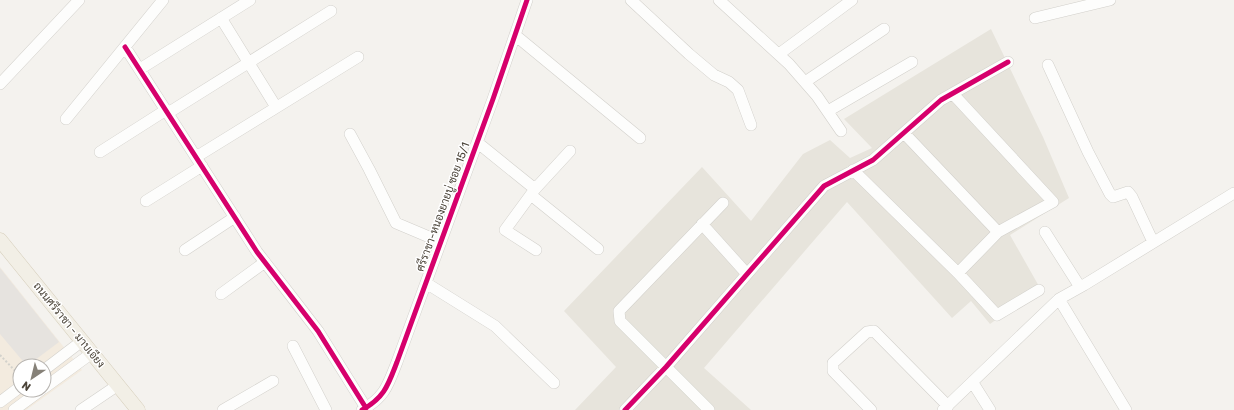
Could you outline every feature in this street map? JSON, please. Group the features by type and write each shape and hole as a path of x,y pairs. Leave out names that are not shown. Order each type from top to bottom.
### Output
{"main road":[{"name":"ถนนศรีราชา - มาบเอียง","path":"0,240 138,410"}],"street":[{"path":"0,84 79,0"},
{"path":"66,119 163,0"},
{"path":"140,69 250,0"},
{"name":"ศรีราชา-หนองยายบู่ ซอย 15/1","path":"364,409 375,403 386,388 478,143 527,0"},
{"path":"631,0 689,54 714,75 729,82 738,90 751,124"},
{"path":"719,0 790,64 817,96 842,131"},
{"path":"779,54 852,0"},
{"path":"1035,18 1110,0"},
{"path":"100,152 331,11"},
{"path":"221,18 276,107"},
{"path":"805,82 884,29"},
{"path":"515,35 640,138"},
{"path":"125,47 265,262 318,331 364,409"},
{"path":"146,201 199,161 276,107 358,57"},
{"path":"828,111 912,62"},
{"path":"625,410 666,367 824,186 874,160 941,100 1008,62"},
{"path":"1048,65 1088,152 1110,194 1113,197 1128,192 1132,196 1153,242"},
{"path":"953,94 1053,202 1043,209 998,232 958,273"},
{"path":"904,132 998,232"},
{"path":"350,134 396,223 441,242"},
{"path":"478,143 598,249"},
{"path":"536,250 506,230 533,192 570,151"},
{"path":"853,170 958,273 997,315 1039,290"},
{"path":"870,410 833,371 833,363 867,332 874,331 946,408 1059,299 1234,193"},
{"path":"709,410 620,321 619,311 722,203"},
{"path":"185,250 235,217"},
{"path":"702,224 747,274"},
{"path":"1045,232 1080,287"},
{"path":"222,294 265,262"},
{"path":"426,283 495,326 554,383"},
{"path":"1059,299 1126,410"},
{"path":"52,364 82,341"},
{"path":"293,346 326,410"},
{"path":"52,382 92,353"},
{"path":"223,410 272,381"},
{"path":"973,383 990,410"},
{"path":"81,410 118,385"},
{"path":"0,402 12,393"},
{"path":"14,410 30,398"}],"path":[{"path":"0,355 12,368"}],"shaded area":[{"path":"991,29 1043,137 1069,198 1010,235 1040,288 990,324 971,301 952,318 847,202 704,368 751,410 575,410 616,367 564,311 702,167 751,221 803,154 830,140 850,158 872,148 844,119"},
{"path":"0,267 82,370 52,391 52,358 12,358 12,398 43,398 26,410 0,410"},
{"path":"0,268 59,342 38,358 20,358 0,334"}],"cycle path":[{"path":"362,410 381,395 391,377 493,99 527,0"},
{"path":"125,47 257,252 318,331 366,408"},
{"path":"625,410 666,367 824,186 873,160 941,100 1008,62"}]}
